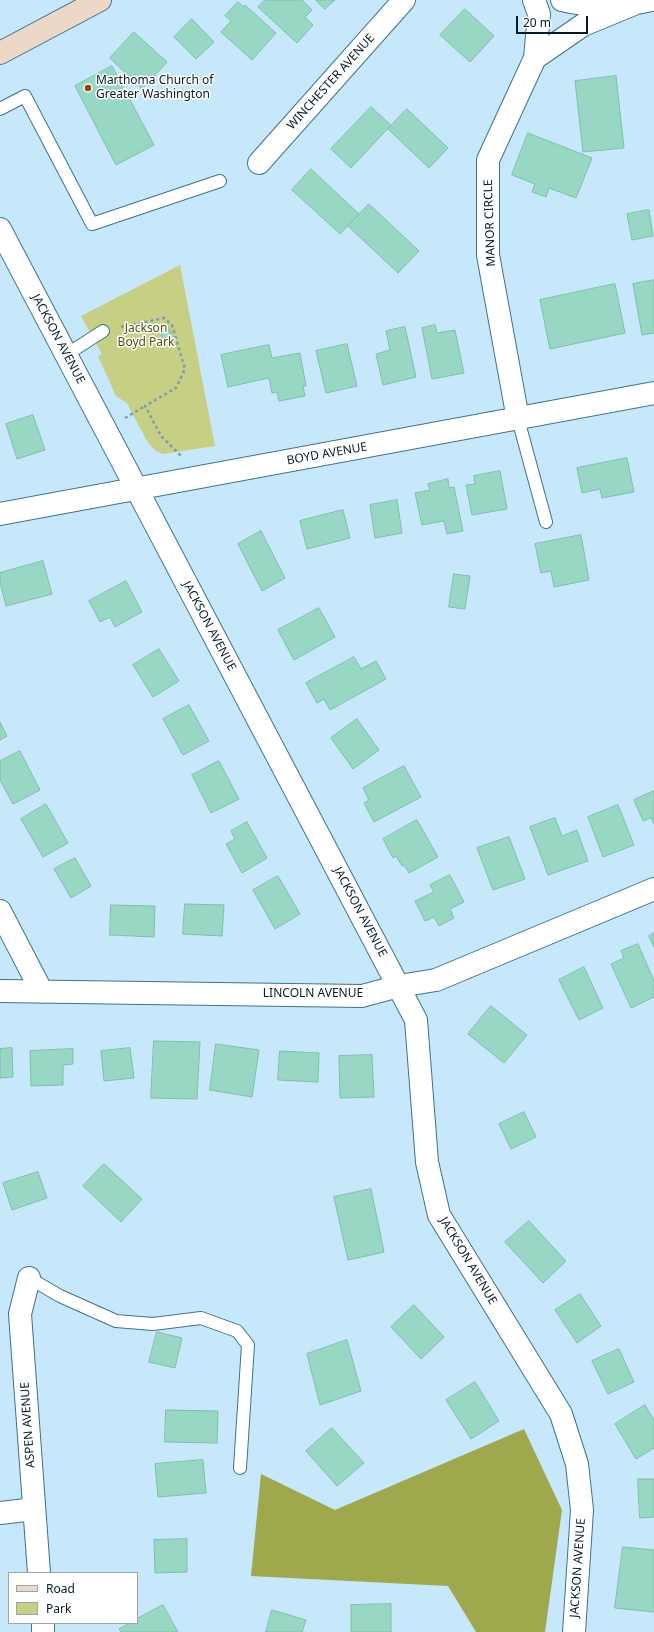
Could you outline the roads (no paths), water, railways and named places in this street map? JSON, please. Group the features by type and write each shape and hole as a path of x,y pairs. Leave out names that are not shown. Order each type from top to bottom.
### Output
{"main road":[{"path":"0,53 100,0"}],"street":[{"name":"WINCHESTER AVENUE","path":"259,163 404,0"},
{"name":"MANOR CIRCLE","path":"518,419 488,255 488,160 535,58 539,14 534,0"},
{"path":"562,0 583,3 643,2"},
{"path":"535,58 583,25 643,2"},
{"name":"JACKSON AVENUE","path":"0,229 416,1020 427,1162 439,1215 562,1414 577,1464 582,1510 574,1632"},
{"name":"BOYD AVENUE","path":"0,514 654,394"},
{"name":"LINCOLN AVENUE","path":"0,991 362,996 399,986 436,980 654,889"},
{"path":"0,912 42,992"},
{"name":"ASPEN AVENUE","path":"29,1278 20,1314 39,1572"},
{"path":"0,1513 34,1509"}],"lane":[{"path":"0,109 25,96 92,224 220,181"},
{"path":"66,355 103,331"},
{"path":"518,419 546,522"},
{"path":"29,1278 60,1296 116,1321 153,1324 201,1318 237,1331 248,1344 240,1468"}],"place":[{"name":"Marthoma Church of Greater Washington","path":"88,88"}],"park label":[{"name":"Jackson Boyd Park","path":"146,336"}]}
